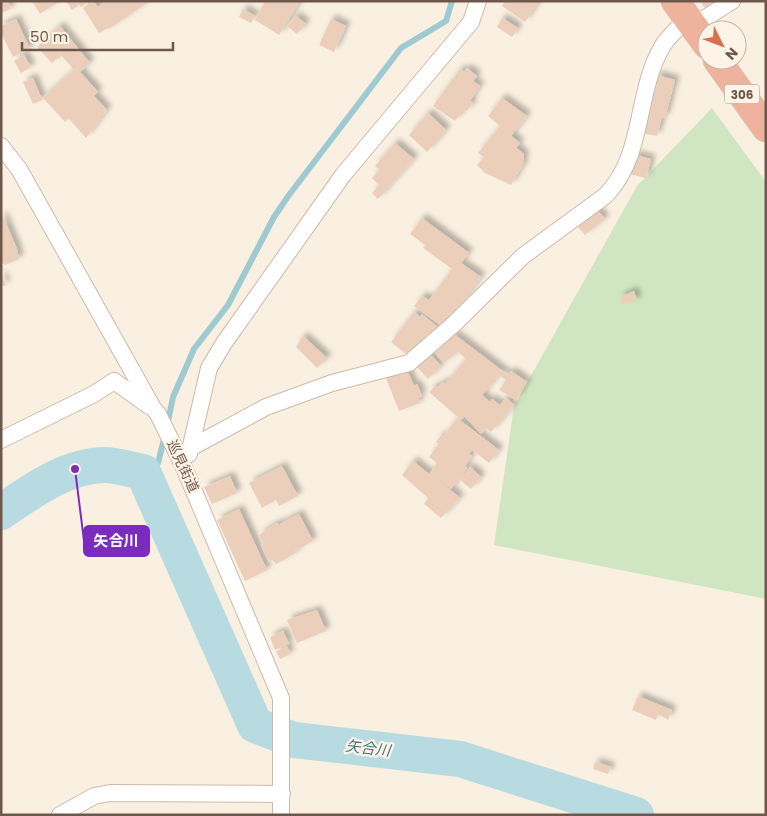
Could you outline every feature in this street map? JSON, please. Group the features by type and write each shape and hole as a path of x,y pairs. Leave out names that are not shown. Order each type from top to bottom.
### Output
{"highway":[{"name":"306","path":"725,70 766,128"}],"street":[{"path":"184,454 209,368 224,343 343,175 471,22 478,1"},
{"path":"184,454 266,408 332,383 409,363 441,336 523,256 605,196 615,186 628,161 661,47 691,23 732,1"},
{"name":"巡見街道","path":"1,146 19,169 155,411 184,454 281,698 281,815"},
{"path":"1,440 94,394 114,381 155,411"},
{"path":"60,815 94,796 110,793 282,794"}],"green space":[{"path":"712,108 766,182 766,599 494,545 514,406 637,186"}],"building":[{"path":"1,1 8,1 11,9 1,13"},
{"path":"32,1 60,1 40,14"},
{"path":"66,1 75,1 78,6 72,10"},
{"path":"77,1 89,1 81,7"},
{"path":"93,1 98,7 103,3 102,1 150,1 109,29 99,33 83,8"},
{"path":"265,1 300,1 279,35 255,20"},
{"path":"505,1 539,1 525,22 502,6"},
{"path":"700,1 719,1 706,10"},
{"path":"243,9 255,16 251,23 239,17"},
{"path":"296,16 306,24 297,34 287,26"},
{"path":"502,18 518,28 512,37 497,27"},
{"path":"16,19 30,49 13,57 1,33 1,26"},
{"path":"331,19 346,26 334,52 319,45"},
{"path":"60,26 90,63 80,72 98,92 94,96 107,110 86,138 69,119 65,122 43,98 74,70 61,55 52,63 37,47"},
{"path":"24,55 31,67 21,73 14,61"},
{"path":"467,68 477,76 473,81 480,86 470,101 473,103 467,111 464,109 455,121 433,106 460,69 464,72"},
{"path":"657,75 675,80 665,118 662,117 657,136 641,133"},
{"path":"33,78 42,100 33,104 23,82"},
{"path":"502,98 527,116 511,136 520,143 516,148 524,154 523,165 511,185 485,173 477,165 484,157 478,153 500,126 488,116"},
{"path":"428,113 446,130 427,152 409,135"},
{"path":"395,143 414,159 378,199 372,193 379,185 372,178 380,170 375,166"},
{"path":"635,155 651,159 646,178 629,174"},
{"path":"597,210 605,219 585,235 578,227"},
{"path":"1,216 3,216 17,249 19,259 5,265 1,262"},
{"path":"422,218 469,253 461,263 481,277 454,314 451,312 441,326 414,306 422,296 429,300 452,269 423,248 425,245 410,234"},
{"path":"1,273 6,285 1,287"},
{"path":"634,291 637,300 622,305 620,297"},
{"path":"414,312 420,317 422,314 440,329 411,358 391,342"},
{"path":"454,334 508,375 511,371 527,382 516,400 499,390 506,380 499,375 482,395 490,402 492,399 500,405 506,398 514,405 491,432 486,428 481,434 465,416 461,420 429,392 443,382 445,384 466,359 458,352 444,363 435,353"},
{"path":"303,336 327,358 317,368 296,347"},
{"path":"430,354 441,366 428,379 416,366"},
{"path":"407,370 414,386 417,384 422,396 418,398 420,403 399,411 386,378"},
{"path":"457,418 499,450 489,463 472,450 469,454 472,456 465,466 467,468 451,489 434,476 460,498 441,518 424,504 428,498 402,475 413,461 429,474 437,463 429,457 439,444 436,442 441,435 443,437"},
{"path":"282,466 298,496 279,506 276,500 262,508 249,483"},
{"path":"470,467 481,477 471,489 460,480"},
{"path":"230,476 237,493 212,504 204,487"},
{"path":"239,509 267,570 245,581 217,520"},
{"path":"299,514 313,541 276,564 272,560 269,562 261,545 264,544 259,535 277,523 278,525"},
{"path":"317,610 326,631 297,643 287,620"},
{"path":"283,631 289,644 275,650 270,637"},
{"path":"287,646 290,654 280,659 276,651"},
{"path":"638,696 672,710 668,720 658,714 656,720 632,710"},
{"path":"595,762 611,767 608,774 593,769"}],"waterway":[{"path":"167,426 173,397 194,349 228,305 274,217 401,48 446,21 452,1"},
{"path":"143,472 158,463 165,435"},
{"name":"矢合川","path":"1,512 50,481 77,469 105,465 143,472 255,725 294,740 460,759 636,815"}],"place":[{"name":"矢合川","path":"75,469"}]}
